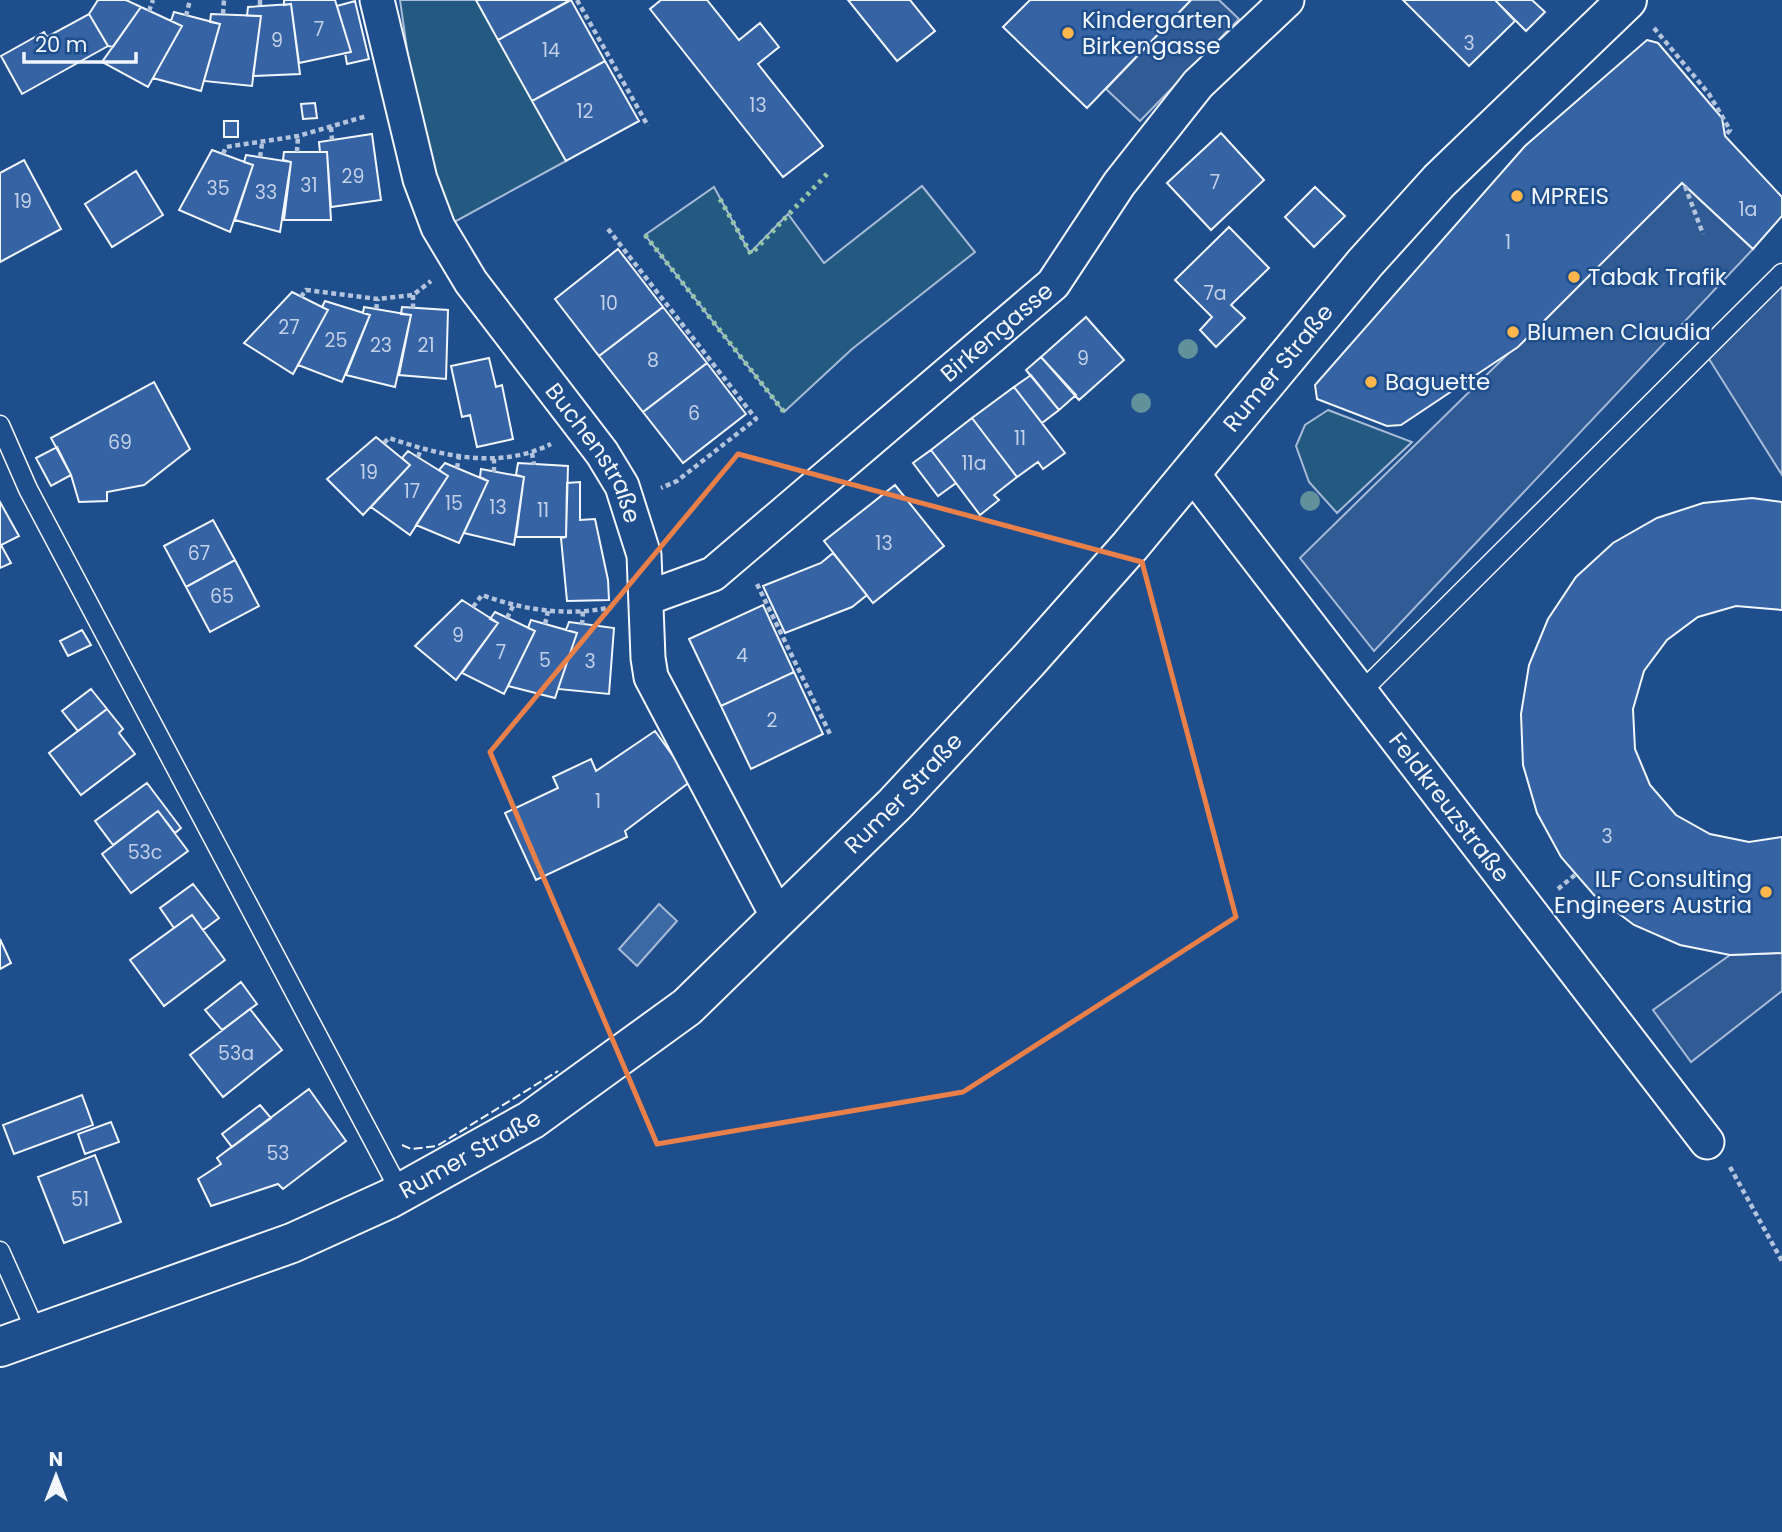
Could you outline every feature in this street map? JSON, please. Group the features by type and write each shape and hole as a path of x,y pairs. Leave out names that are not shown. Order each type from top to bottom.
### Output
{"main road":[{"name":"Rumer Straße","path":"0,1347 292,1243 401,1193 466,1159 553,1104 687,1007 895,804 1028,661 1192,473 1438,181 1627,0"}],"street":[{"name":"Buchenstraße","path":"377,0 401,106 428,204 458,262 583,428 611,468 628,502 644,555 648,658 658,694 779,919"},
{"name":"Birkengasse","path":"647,598 713,574 1053,284 1119,184 1198,84 1287,0"},
{"name":"Feldkreuzstraße","path":"1192,473 1707,1142"}],"lane":[{"path":"1362,691 1782,273"},
{"path":"0,425 28,489 401,1193"},
{"path":"0,1251 37,1334"}],"path":[{"path":"149,10 153,0"},
{"path":"186,16 190,0"},
{"path":"223,14 224,0"},
{"path":"260,0 260,7"},
{"path":"577,0 623,88 648,126"},
{"path":"1657,31 1709,94 1730,130 1725,136"},
{"path":"223,154 226,147 262,144 298,136 401,106"},
{"path":"331,127 332,140"},
{"path":"297,152 298,136"},
{"path":"260,157 262,144"},
{"path":"1685,186 1703,234"},
{"path":"608,229 641,276 756,419 677,481 628,502"},
{"path":"301,297 306,290 378,299 413,295 458,262"},
{"path":"336,305 340,295"},
{"path":"413,295 413,308"},
{"path":"376,309 378,299"},
{"path":"384,443 389,438 421,449 459,457 494,459 532,453 583,428"},
{"path":"418,457 421,449"},
{"path":"532,453 534,465"},
{"path":"457,468 459,457"},
{"path":"494,459 494,471"},
{"path":"741,550 808,696 830,734"},
{"path":"473,607 482,595 513,606 548,611 608,608"},
{"path":"507,618 513,606"},
{"path":"545,624 548,611"},
{"path":"582,625 583,611"},
{"path":"1707,1142 1723,1155 1782,1261"}],"highlighted area":[{"path":"738,454 1142,562 1236,917 963,1092 657,1144 490,752"}],"shaded area":[{"path":"400,0 476,0 566,161 447,226 415,105"},
{"path":"1191,0 1219,0 1239,19 1140,121 1106,89"},
{"path":"1682,183 1753,249 1374,651 1300,558"},
{"path":"922,186 975,252 852,349 784,412 645,235 714,187 750,253 788,214 824,263"},
{"path":"1782,273 1782,475 1704,351"},
{"path":"1328,410 1412,442 1337,513 1309,482 1296,446 1305,425"},
{"path":"659,904 677,921 637,966 619,949"},
{"path":"1782,953 1782,991 1691,1062 1653,1010 1730,955"}],"building":[{"path":"98,0 126,0 141,7 113,47 108,46 89,14"},
{"path":"284,0 335,0 351,52 299,63 291,4 284,5"},
{"path":"476,0 570,0 498,40"},
{"path":"571,0 605,61 532,101 498,40"},
{"path":"661,0 707,0 739,40 760,23 779,47 758,64 823,146 783,177 650,9"},
{"path":"848,0 910,0 935,31 897,61"},
{"path":"1030,0 1191,0 1087,108 1003,27"},
{"path":"1403,0 1495,0 1515,21 1469,66"},
{"path":"1495,0 1532,0 1545,12 1526,31"},
{"path":"355,1 369,59 347,64 345,53 351,52 337,6"},
{"path":"291,4 300,74 253,76 261,16 247,16 248,7"},
{"path":"141,7 182,26 148,87 102,62"},
{"path":"174,12 220,24 201,91 153,78 182,26 171,21"},
{"path":"89,14 108,46 22,94 1,56 44,32 47,37"},
{"path":"211,14 261,16 252,86 204,81 220,24 210,22"},
{"path":"1647,40 1658,43 1722,118 1725,136 1782,197 1782,216 1753,249 1682,183 1518,347 1401,425 1387,426 1317,399 1315,385 1525,146"},
{"path":"605,61 639,121 566,161 532,101"},
{"path":"315,103 317,118 303,119 301,104"},
{"path":"224,121 238,121 238,137 224,137"},
{"path":"1221,133 1264,180 1211,230 1167,183"},
{"path":"372,134 381,200 331,207 327,152 320,152 319,142"},
{"path":"212,150 253,165 230,232 179,210"},
{"path":"284,152 327,152 331,220 284,220 291,162 283,160"},
{"path":"246,155 291,162 280,232 235,220 253,165 244,162"},
{"path":"24,160 61,229 0,262 0,173"},
{"path":"136,171 163,215 112,247 85,204"},
{"path":"1315,187 1345,216 1314,247 1285,217"},
{"path":"1229,227 1269,268 1231,305 1245,318 1216,347 1200,330 1212,317 1175,280"},
{"path":"618,249 663,307 599,356 555,299"},
{"path":"292,292 328,310 293,374 244,343"},
{"path":"325,301 370,315 342,382 298,365 328,310 322,307"},
{"path":"364,307 411,315 395,387 346,375 370,315 363,313"},
{"path":"402,307 448,310 446,379 399,375 411,315 401,314"},
{"path":"663,307 707,363 643,412 599,356"},
{"path":"1086,317 1124,360 1079,400 1041,357"},
{"path":"1041,357 1076,395 1059,410 1026,370"},
{"path":"489,358 496,387 502,385 513,439 477,447 470,415 462,417 451,366"},
{"path":"707,363 746,414 683,463 643,412"},
{"path":"1031,375 1059,410 1042,423 1014,387"},
{"path":"154,382 190,449 144,485 107,492 107,501 79,502 71,475 51,438"},
{"path":"1014,387 1065,453 1043,469 1038,462 1017,477 972,418"},
{"path":"972,418 1017,477 994,495 999,500 980,515 931,450"},
{"path":"376,437 410,465 363,515 327,479"},
{"path":"57,447 71,475 51,486 36,458"},
{"path":"931,450 956,483 938,496 913,463"},
{"path":"408,451 448,476 410,535 371,507 410,465 402,458"},
{"path":"445,463 488,481 459,543 416,525 448,476 439,470"},
{"path":"518,463 568,466 566,537 516,537 524,477 516,475"},
{"path":"481,469 524,477 514,545 464,533 488,481 480,477"},
{"path":"580,482 580,520 595,519 608,580 609,600 567,601 561,538 566,537 567,483"},
{"path":"895,485 944,546 873,603 824,541"},
{"path":"1752,498 1782,502 1782,610 1736,606 1698,617 1667,640 1644,671 1633,709 1635,749 1650,785 1676,815 1710,834 1749,842 1782,837 1782,953 1730,955 1680,945 1634,925 1594,895 1561,857 1537,813 1523,765 1521,714 1529,665 1548,619 1576,577 1613,543 1657,518 1703,503"},
{"path":"0,502 19,536 1,545 11,563 0,568"},
{"path":"213,520 235,560 186,587 164,546"},
{"path":"833,553 867,595 852,607 785,633 763,586 821,563"},
{"path":"235,560 259,606 210,632 186,587"},
{"path":"462,600 498,623 456,680 415,646"},
{"path":"763,605 794,672 721,706 689,639"},
{"path":"495,612 535,631 504,694 462,673 498,623 490,619"},
{"path":"531,620 577,633 555,698 508,686 535,631 528,628"},
{"path":"569,622 614,628 609,694 558,689 577,633 566,630"},
{"path":"82,630 91,645 68,656 60,641"},
{"path":"794,672 823,734 751,769 721,706"},
{"path":"91,689 107,709 78,731 62,711"},
{"path":"107,709 123,729 119,733 135,754 81,795 49,753"},
{"path":"655,731 691,781 625,831 627,837 536,880 505,813 558,788 553,777 591,759 596,771"},
{"path":"147,783 181,828 175,833 158,811 113,845 95,821"},
{"path":"158,811 188,851 131,893 102,854"},
{"path":"193,884 219,918 203,930 192,915 174,928 160,908"},
{"path":"192,915 225,960 164,1006 130,960"},
{"path":"0,939 11,963 0,969"},
{"path":"241,982 257,1004 222,1030 205,1010"},
{"path":"250,1009 282,1050 223,1097 190,1055"},
{"path":"309,1089 346,1141 283,1189 278,1184 211,1206 198,1179 221,1164 217,1158"},
{"path":"82,1095 93,1125 14,1154 3,1125"},
{"path":"260,1105 271,1118 232,1147 222,1134"},
{"path":"111,1122 119,1142 85,1154 78,1134"},
{"path":"95,1155 121,1222 64,1243 38,1177"}],"hedge":[{"path":"720,199 751,254 827,174"},
{"path":"645,235 784,412"}],"fence":[{"path":"402,1145 411,1149 437,1146 558,1071"}],"place":[{"name":"Kindergarten Birkengasse","path":"1068,33"},
{"name":"MPREIS","path":"1517,196"},
{"name":"Tabak Trafik","path":"1574,277"},
{"name":"Blumen Claudia","path":"1513,332"},
{"name":"Baguette","path":"1371,382"},
{"name":"ILF Consulting Engineers Austria","path":"1766,892"}]}
